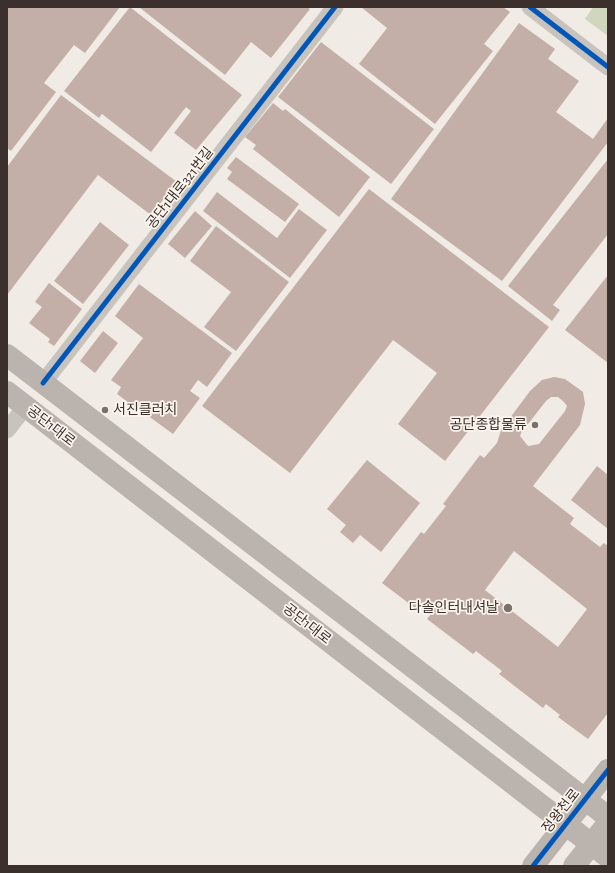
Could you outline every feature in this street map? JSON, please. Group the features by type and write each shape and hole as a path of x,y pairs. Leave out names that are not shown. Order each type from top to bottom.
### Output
{"main road":[{"path":"7,355 608,817"},
{"name":"공단1대로","path":"7,392 600,850"},
{"name":"정왕천로","path":"533,866 608,770"},
{"path":"574,866 600,850 608,823"}],"street":[{"name":"공단1대로321번길","path":"44,383 334,7"},
{"path":"530,7 608,67"},
{"path":"7,430 26,406"}],"green space":[{"path":"593,7 608,7 608,36 585,19"}],"building":[{"path":"7,7 120,7 85,53 74,45 44,83 56,92 11,151 7,148"},
{"path":"130,7 242,95 196,150 174,133 191,111 186,107 151,152 102,114 99,118 64,91"},
{"path":"139,7 307,7 310,9 271,58 251,42 225,75"},
{"path":"361,7 503,7 510,12 484,44 493,51 435,124 359,64 387,28"},
{"path":"519,23 555,49 548,59 579,81 556,112 593,139 608,118 608,142 502,281 391,199"},
{"path":"321,42 434,129 391,184 278,97"},
{"path":"61,95 177,182 151,215 98,175 7,295 7,167"},
{"path":"273,103 283,111 285,109 370,177 339,217 253,149 256,145 245,137"},
{"path":"236,157 299,204 285,222 227,179 232,172 227,168"},
{"path":"608,159 608,234 553,305 560,310 552,321 508,286"},
{"path":"369,189 549,327 445,461 398,424 437,373 393,340 290,473 202,406"},
{"path":"217,192 277,238 299,209 327,230 290,278 203,211"},
{"path":"195,211 212,226 185,258 168,244"},
{"path":"100,222 129,245 83,304 54,281"},
{"path":"216,226 289,282 236,351 204,327 231,292 190,261"},
{"path":"608,275 608,363 565,330"},
{"path":"49,283 82,309 54,346 48,342 50,339 29,323 42,307 35,302"},
{"path":"139,284 232,353 207,387 198,380 190,391 200,398 173,434 147,415 151,410 148,407 144,414 117,394 121,387 111,380 143,338 115,316"},
{"path":"103,331 118,343 95,373 80,361"},
{"path":"554,377 565,379 583,392 585,404 580,425 533,486 574,518 570,524 600,547 604,543 608,546 608,713 588,739 558,717 560,715 546,704 543,708 499,674 502,671 476,651 473,654 427,619 431,614 418,605 415,608 382,583 421,532 424,534 446,506 443,504 480,455 484,458 497,443 501,430 530,391 542,380","holes":["551,397 558,397 564,402 567,406 565,411 539,444 528,446 520,436 521,433 546,401","514,551 587,609 558,647 485,590"]},
{"path":"367,460 420,503 381,552 360,535 353,543 340,532 346,525 327,509"},
{"path":"597,466 608,475 608,529 571,500"}],"cycle path":[{"path":"43,383 335,7"},
{"path":"530,7 608,67"},
{"path":"533,866 608,770"}],"place":[{"name":"서진클러치","path":"105,410"},
{"name":"공단종합물류","path":"535,425"},
{"name":"다솔인터내셔날","path":"508,608"}]}
